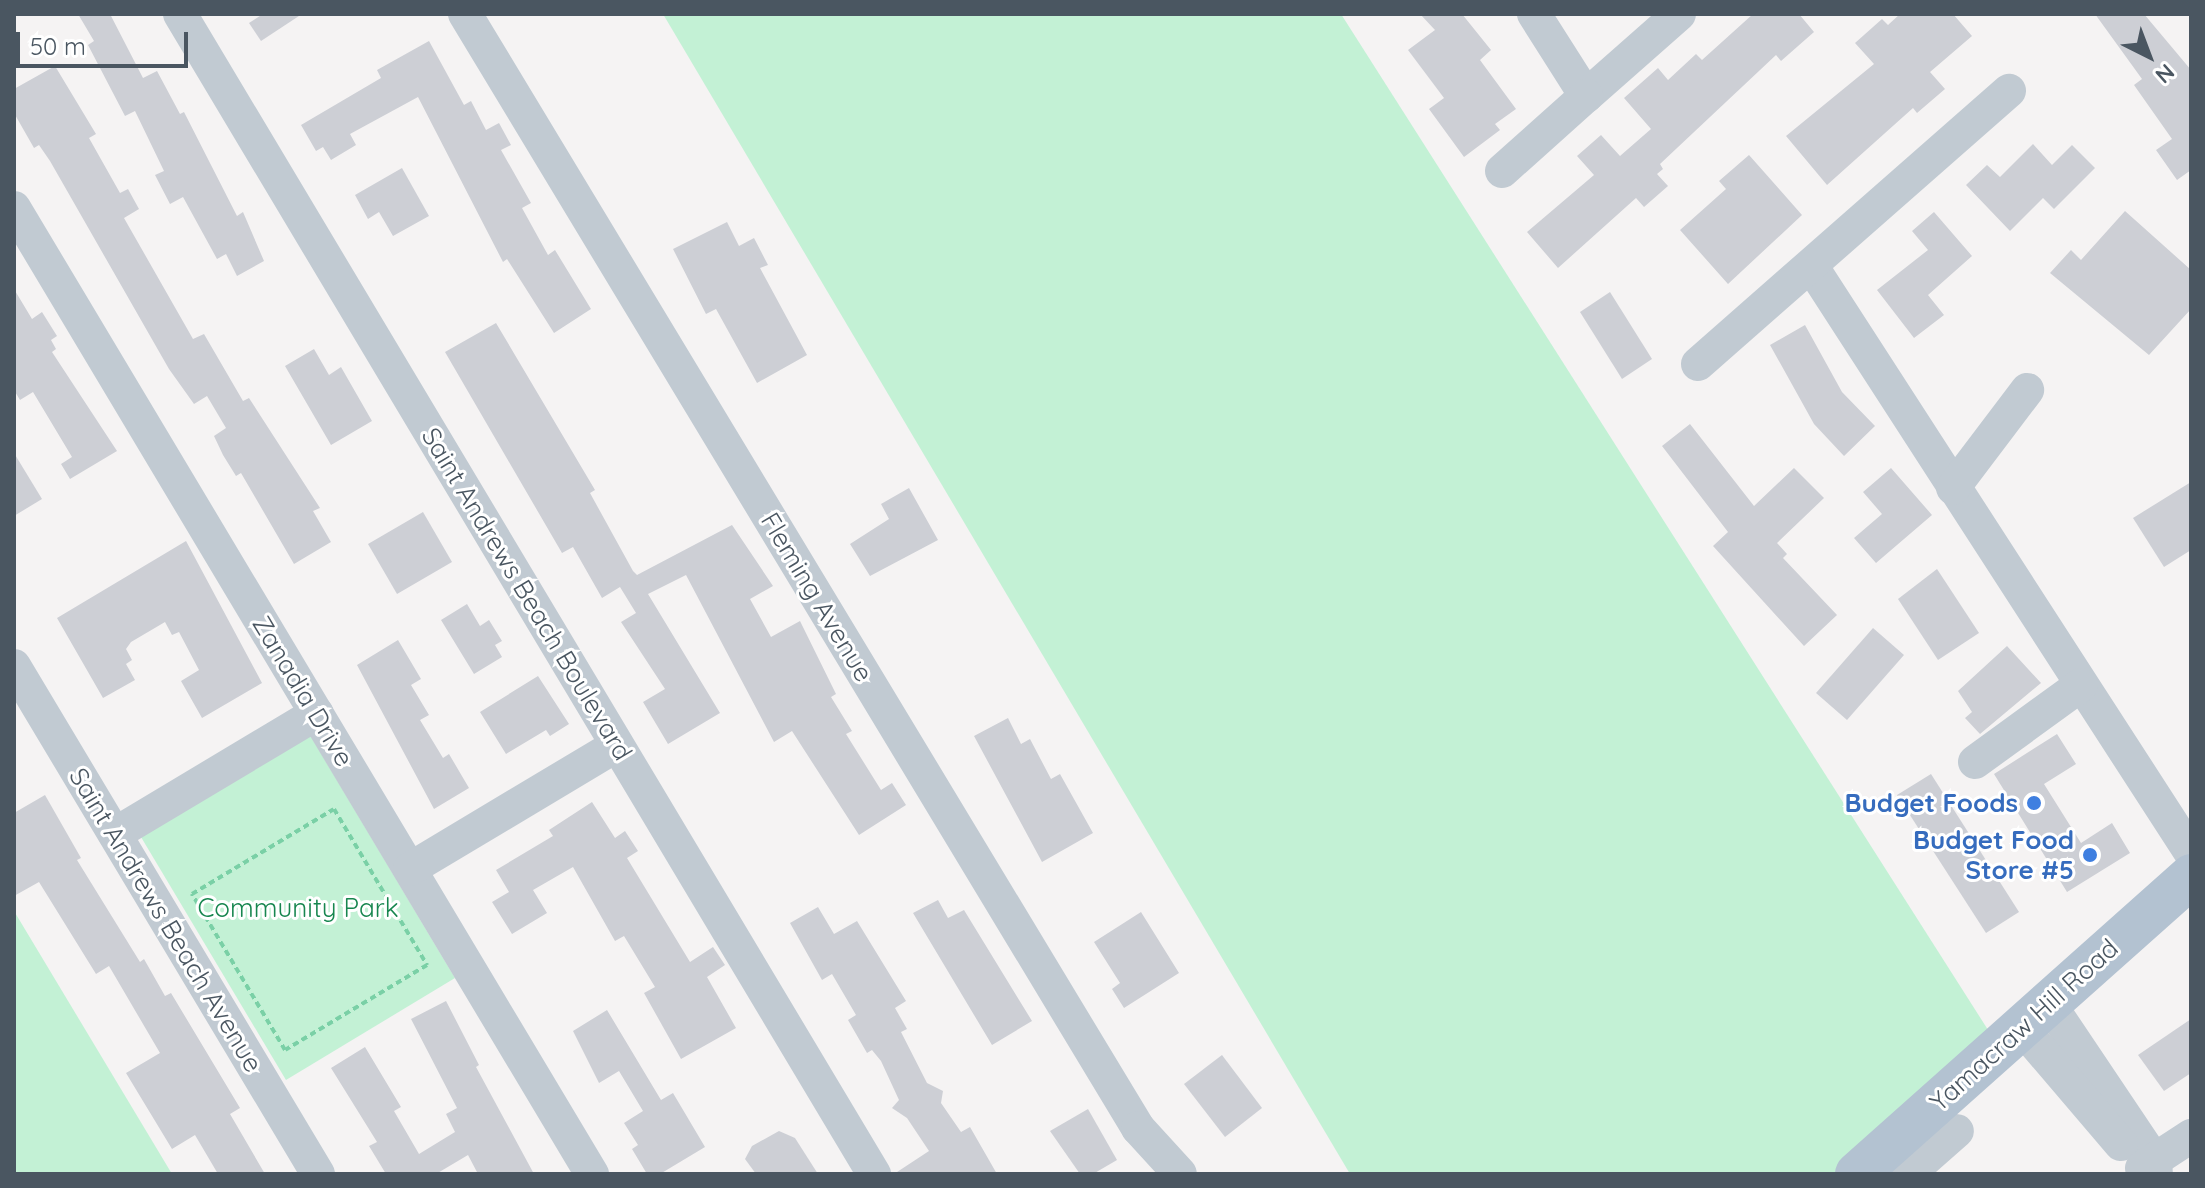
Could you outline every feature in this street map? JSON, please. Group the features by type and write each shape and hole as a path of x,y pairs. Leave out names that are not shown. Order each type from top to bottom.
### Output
{"main road":[{"name":"Yamacraw Hill Road","path":"1857,1174 2191,876"}],"street":[{"name":"Saint Andrews Beach Boulevard","path":"180,14 874,1174"},
{"name":"Fleming Avenue","path":"465,14 1138,1128 1180,1174"},
{"path":"1534,14 1586,96"},
{"path":"1502,171 1679,14"},
{"path":"1698,364 2009,91"},
{"name":"Zanadia Drive","path":"14,208 592,1174"},
{"path":"1812,267 2191,853"},
{"path":"1953,488 2027,390"},
{"name":"Saint Andrews Beach Avenue","path":"14,666 318,1174"},
{"path":"1975,762 2081,685"},
{"path":"115,834 317,713"},
{"path":"410,869 617,745"},
{"path":"2035,1014 2151,1169 2191,1136"},
{"path":"1908,1174 1957,1131"}],"path":[{"path":"334,809 427,965 285,1050 192,894 334,809"}],"green space":[{"path":"663,14 1341,14 1990,1033 1835,1174 1350,1174"},
{"name":"Community Park","path":"310,735 455,978 286,1080 141,837"},
{"path":"14,911 172,1174 14,1174"}],"building":[{"path":"78,14 110,14 143,78 157,71 180,114 184,112 237,216 243,212 264,261 237,276 226,254 217,259 183,197 170,204 155,175 164,171 135,111 125,116 88,45 94,41"},
{"path":"263,14 302,14 261,41 249,23"},
{"path":"1420,14 1462,14 1491,50 1480,60 1516,109 1495,124 1500,130 1464,157 1429,109 1444,98 1408,50 1435,30"},
{"path":"1753,14 1799,14 1814,32 1781,61 1776,55 1660,164 1663,169 1657,174 1668,186 1644,207 1636,198 1558,268 1527,232 1594,175 1577,156 1601,135 1620,156 1651,129 1624,98 1658,68 1668,80 1696,54 1702,60"},
{"path":"1900,14 1953,14 1972,36 1930,72 1945,89 1917,113 1913,108 1827,185 1786,136 1874,64 1855,43 1882,19 1888,25"},
{"path":"2095,14 2144,14 2191,70 2191,170 2177,180 2156,150 2172,139 2134,85 2142,79"},
{"path":"429,41 464,105 471,101 486,130 499,123 511,145 501,150 531,203 522,208 548,255 555,250 591,309 554,333 507,259 503,262 418,97 350,134 356,145 331,160 323,147 316,151 301,125 381,78 377,70"},
{"path":"55,66 96,134 89,138 120,193 128,189 139,209 124,218 193,339 204,334 243,401 249,398 320,508 313,511 331,542 294,564 241,473 236,476 223,455 214,436 226,428 207,396 194,404 169,369 50,161 39,145 34,148 14,113 14,89"},
{"path":"2033,144 2052,165 2072,145 2095,168 2054,209 2043,198 2010,231 1966,185 1987,165 2000,177"},
{"path":"1749,155 1802,215 1728,284 1680,230 1726,189 1719,181"},
{"path":"402,168 429,216 393,236 379,212 368,219 355,195"},
{"path":"2125,211 2191,270 2191,309 2149,355 2050,273 2071,250 2081,260"},
{"path":"1934,212 1972,256 1928,295 1944,315 1914,338 1877,290 1928,250 1912,231"},
{"path":"727,222 739,246 754,238 768,265 760,268 807,355 757,383 716,309 706,314 673,249"},
{"path":"14,289 32,319 42,312 57,336 51,340 56,349 52,352 117,451 70,479 61,464 72,457 33,392 20,400 14,390"},
{"path":"1610,292 1652,359 1622,379 1580,312"},
{"path":"496,323 595,490 590,493 633,571 637,575 732,525 773,586 750,599 771,637 800,621 836,694 831,697 852,731 846,734 881,790 892,783 906,805 859,835 792,731 774,742 686,575 648,594 720,713 668,744 643,702 665,689 621,622 636,613 620,587 602,598 573,547 562,553 445,352"},
{"path":"1805,325 1842,392 1875,426 1844,456 1814,424 1770,345"},
{"path":"314,349 329,375 341,367 372,421 331,445 285,366"},
{"path":"1690,424 1754,506 1794,468 1824,498 1777,543 1787,554 1783,558 1837,615 1804,646 1713,546 1728,532 1662,446"},
{"path":"14,453 42,499 14,516"},
{"path":"1891,468 1932,515 1876,563 1854,538 1882,514 1863,492"},
{"path":"2191,482 2191,550 2164,567 2133,518"},
{"path":"909,488 938,540 870,576 850,544 889,519 881,504"},
{"path":"423,512 452,562 397,594 368,544"},
{"path":"186,541 262,683 202,718 181,681 199,670 179,632 172,635 165,622 131,642 126,649 132,660 126,664 135,680 103,698 57,618"},
{"path":"1937,569 1979,633 1938,660 1898,599"},
{"path":"467,604 480,626 489,620 502,641 495,645 502,657 474,674 441,620"},
{"path":"1873,628 1904,655 1847,720 1816,693"},
{"path":"398,640 421,679 411,685 429,715 420,720 443,758 449,754 469,788 434,809 357,665"},
{"path":"2007,646 2041,683 1980,734 1965,718 1972,712 1958,691"},
{"path":"538,676 569,724 550,736 546,730 506,754 480,712"},
{"path":"1008,718 1021,744 1030,739 1051,779 1060,774 1093,833 1042,862 974,736"},
{"name":"Budget Foods","path":"2057,734 2076,764 2044,784 2081,843 2112,823 2130,853 2067,892 1994,774"},
{"path":"1931,774 2019,912 1986,933 1897,795"},
{"path":"45,795 81,858 77,860 140,962 144,959 165,996 171,993 240,1108 230,1114 265,1174 218,1174 195,1135 172,1149 126,1073 160,1053 109,966 96,974 39,882 14,896 14,813"},
{"path":"592,802 615,838 625,831 638,851 627,858 690,962 713,947 725,965 707,977 736,1028 681,1059 644,993 655,987 624,936 615,941 573,867 533,890 547,913 512,934 492,902 509,892 496,870 553,836 549,830"},
{"path":"938,900 948,918 964,910 1032,1021 992,1045 913,913"},
{"path":"818,907 834,934 857,921 906,1001 895,1008 907,1029 901,1032 927,1083 943,1091 941,1103 961,1132 970,1127 997,1174 894,1174 929,1151 907,1118 892,1108 899,1100 881,1061 872,1050 867,1053 848,1020 856,1015 832,974 822,980 790,923"},
{"path":"1141,912 1179,973 1124,1008 1112,989 1120,983 1094,942"},
{"path":"446,1001 479,1065 476,1067 534,1174 478,1174 468,1155 436,1174 386,1174 369,1146 377,1142 331,1068 365,1047 401,1107 394,1111 419,1154 455,1132 446,1114 457,1108 411,1019"},
{"path":"607,1010 661,1100 673,1093 705,1147 660,1174 647,1174 632,1149 638,1145 624,1123 643,1111 619,1071 599,1083 573,1031"},
{"path":"2191,1019 2191,1073 2164,1091 2138,1055"},
{"path":"1222,1055 1262,1108 1225,1137 1184,1084"},
{"path":"1088,1109 1117,1160 1093,1174 1080,1174 1050,1131"},
{"path":"779,1131 795,1138 818,1174 756,1174 745,1159 752,1146"}],"place":[{"name":"Budget Foods","path":"2034,803"},
{"name":"Budget Food Store #5","path":"2090,855"}]}
